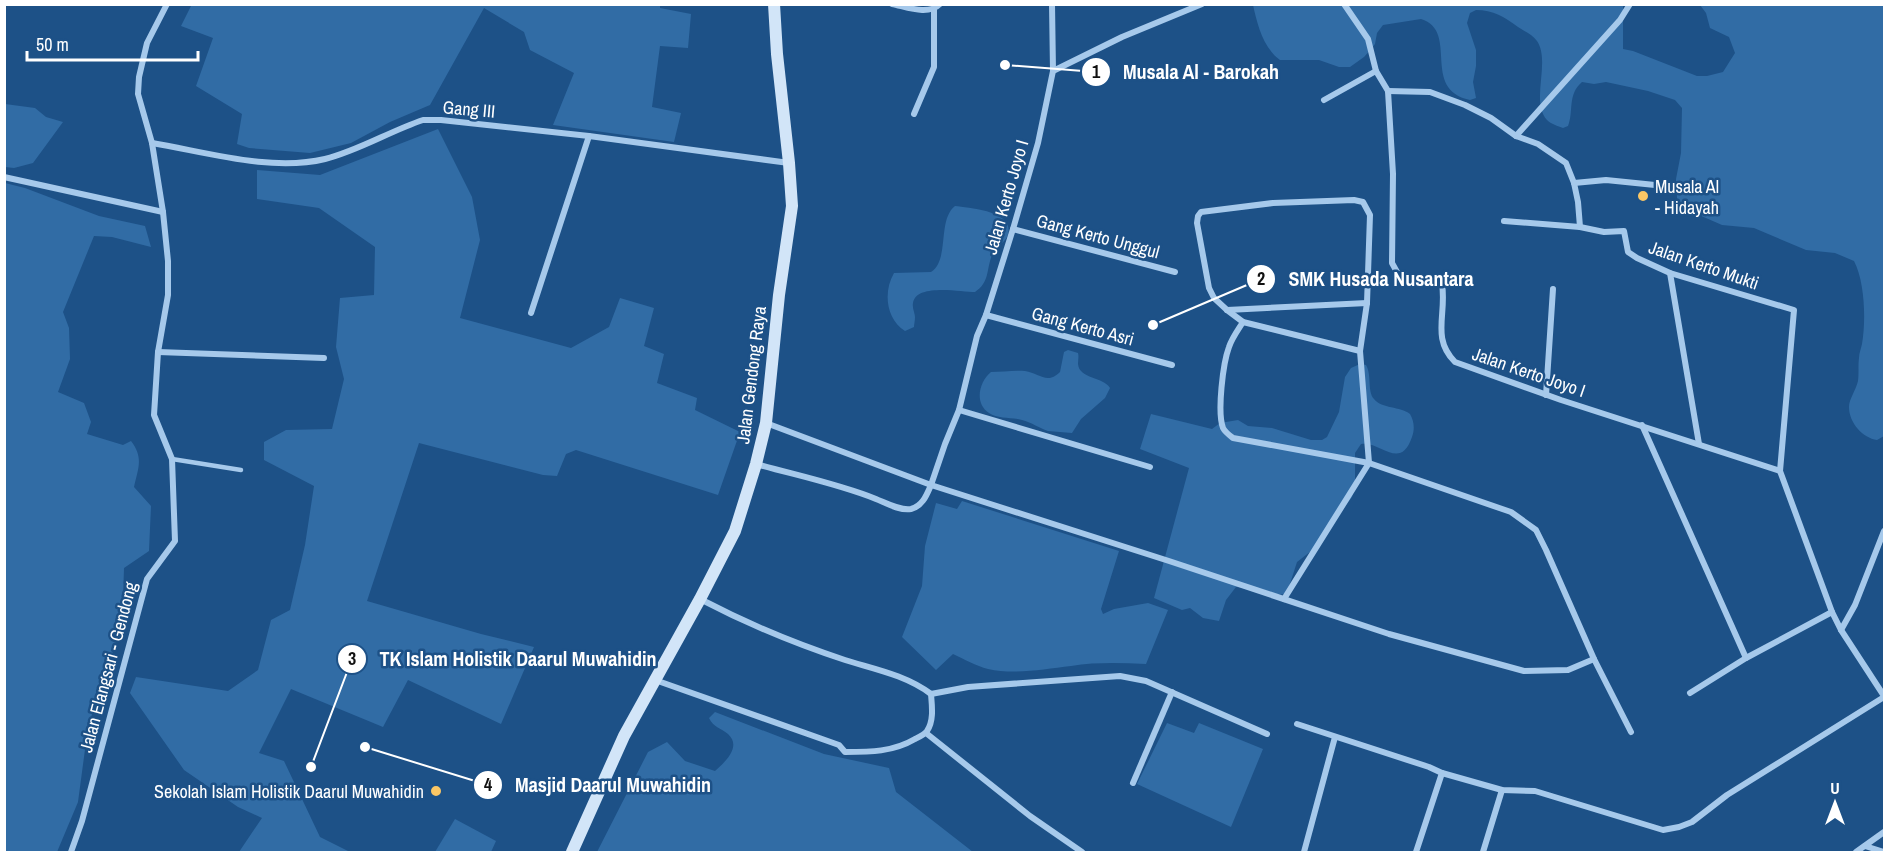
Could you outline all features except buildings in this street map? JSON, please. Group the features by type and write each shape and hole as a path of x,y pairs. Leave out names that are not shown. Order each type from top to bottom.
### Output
{"main road":[{"name":"Jalan Gendong Raya","path":"572,852 624,736 735,531 766,423 779,295 792,206 774,4"}],"street":[{"name":"Jalan Elangsari - Gendong","path":"71,852 82,820 147,579 176,541 172,459 154,415 158,352 168,295 168,261 152,143 138,94 139,77 147,43 167,4"},
{"path":"892,4 934,10"},
{"path":"914,114 934,67 934,10 940,4"},
{"name":"Jalan Kerto Joyo I","path":"756,464 873,497 903,509 912,509 925,500 959,410 977,336 986,315 1038,143 1053,71 1052,4"},
{"path":"1053,71 1122,37 1202,4"},
{"name":"Jalan Kerto Joyo I","path":"1344,4 1368,39 1376,71 1388,91 1393,174 1393,267 1402,275 1443,284 1441,336 1447,354 1455,362 1546,395 1780,471"},
{"path":"1516,136 1620,20 1630,4"},
{"path":"1324,100 1376,71"},
{"path":"1388,91 1430,92 1465,105 1491,118 1516,136 1538,144 1566,163 1574,183 1580,227 1504,221"},
{"name":"Gang III","path":"152,143 281,164 327,159 423,120 589,136 789,163"},
{"path":"531,314 589,136"},
{"path":"4,177 163,212"},
{"path":"1574,183 1606,180 1655,184"},
{"path":"1284,599 1369,463 1360,351 1367,303 1370,215 1363,202 1354,200 1273,203 1201,212 1197,223 1209,288 1214,298 1227,310 1243,322 1360,351"},
{"name":"Jalan Kerto Mukti","path":"1580,227 1604,232 1624,231 1628,252 1637,258 1670,273 1794,310 1780,471"},
{"name":"Gang Kerto Unggul","path":"1013,229 1175,272"},
{"path":"1670,273 1699,444"},
{"path":"1546,395 1553,289"},
{"path":"1227,310 1367,303"},
{"name":"Gang Kerto Asri","path":"986,315 1172,365"},
{"path":"1243,322 1229,347 1222,373 1222,420 1227,434 1233,438 1369,463 1511,512 1536,530 1594,659 1631,732"},
{"path":"158,352 324,358"},
{"path":"959,410 1150,467"},
{"path":"766,423 931,485 1389,634 1524,671 1568,670 1594,659"},
{"path":"1642,425 1746,658"},
{"path":"1297,724 1442,773 1502,790 1535,792 1663,830 1692,822 1727,795 1884,696 1841,630 1832,612 1780,471"},
{"path":"1841,630 1855,605 1884,531"},
{"path":"700,599 744,621 844,660 888,672 922,687 931,694 968,687 1120,676 1146,681 1267,734"},
{"path":"1690,693 1746,658 1832,612"},
{"path":"655,680 839,746 846,752 888,750 905,745 926,733 931,720 931,694"},
{"path":"1133,783 1172,692"},
{"path":"926,733 1074,851 1082,852"},
{"path":"1304,852 1335,737"},
{"path":"1416,852 1442,773"},
{"path":"1483,852 1502,790"},
{"path":"1856,852 1884,832"},
{"path":"1865,846 1884,852"}],"lane":[{"path":"172,459 241,470"}],"shaded area":[{"path":"192,4 660,5 660,8 691,14 688,48 660,46 652,107 681,113 674,142 553,125 574,73 530,50 524,32 484,8 430,105 390,122 351,143 310,153 249,148 237,144 242,114 196,86 213,38 181,26"},
{"path":"1253,5 1623,5 1623,49 1697,76 1707,76 1723,72 1735,53 1729,37 1710,28 1706,13 1700,5 1884,5 1884,436 1877,440 1872,439 1862,433 1851,419 1849,404 1858,381 1864,324 1864,302 1854,261 1835,253 1806,250 1754,228 1722,225 1683,208 1677,198 1676,179 1681,153 1682,108 1675,100 1648,91 1606,82 1594,84 1582,82 1574,92 1568,126 1563,128 1547,120 1542,112 1540,92 1542,60 1537,41 1508,20 1488,11 1476,10 1470,13 1467,23 1476,50 1473,82 1476,98 1470,100 1455,94 1447,84 1443,73 1438,35 1432,25 1421,19 1383,25 1377,33 1375,44 1364,57 1350,67 1339,67 1319,60 1280,60 1265,42"},
{"path":"5,104 35,108 46,117 63,122 33,163 14,168 5,167"},
{"path":"438,129 472,197 480,240 460,318 571,348 609,327 620,298 654,308 644,346 664,354 657,383 697,398 695,410 740,432 718,495 576,450 566,454 557,476 543,475 419,443 367,601 534,647 501,724 408,680 383,727 291,689 259,753 284,761 320,837 350,852 239,852 262,818 238,807 184,770 130,693 136,677 228,691 258,670 271,620 290,610 305,545 314,486 264,460 264,442 286,430 332,429 344,379 336,347 340,298 374,295 375,247 319,208 257,199 257,170 320,175"},
{"path":"5,183 25,188 99,216 145,226 151,247 112,237 94,236 63,312 69,328 70,359 58,392 84,403 91,422 87,434 123,445 131,441 139,458 134,487 151,506 149,551 124,568 122,630 107,666 88,727 78,802 57,852 5,852"},
{"path":"955,206 981,210 999,216 1006,221 1009,228 1007,237 992,255 985,280 980,288 975,292 940,290 922,293 913,303 914,327 905,331 894,320 888,305 888,288 891,280 894,273 931,272 937,266 946,221"},
{"path":"1068,350 1078,353 1079,369 1083,373 1107,384 1110,388 1105,398 1081,419 1072,433 1048,431 1025,421 993,415 984,409 980,392 991,372 1025,371 1051,378 1060,372 1064,352"},
{"path":"1360,364 1366,365 1368,369 1374,399 1410,414 1414,431 1407,447 1396,454 1368,444 1361,444 1355,453 1355,486 1352,497 1315,548 1297,562 1287,593 1277,594 1259,588 1236,587 1226,600 1219,621 1203,618 1190,608 1182,610 1154,598 1189,468 1140,449 1151,414 1212,429 1220,423 1238,420 1248,426 1272,428 1311,440 1322,440 1327,437 1339,412 1345,377 1351,368"},
{"path":"962,501 1119,551 1101,609 1103,614 1114,609 1148,603 1168,610 1146,664 1099,663 1030,671 998,671 984,668 953,654 936,670 902,637 922,586 925,546 936,503 957,509"},
{"path":"715,712 824,754 889,768 896,792 973,852 597,852 648,752 667,742 685,761 715,771 727,759 733,749 732,739 709,718"},
{"path":"1167,723 1194,733 1199,723 1263,749 1231,827 1137,784"},
{"path":"455,819 496,841 491,852 435,852"}],"place":[{"name":"Musala Al - Barokah","path":"1005,65"},
{"name":"Musala Al - Hidayah","path":"1643,196"},
{"name":"SMK Husada Nusantara","path":"1153,325"},
{"name":"Masjid Daarul Muwahidin","path":"365,747"},
{"name":"TK Islam Holistik Daarul Muwahidin","path":"311,767"},
{"name":"Sekolah Islam Holistik Daarul Muwahidin","path":"436,791"}]}
